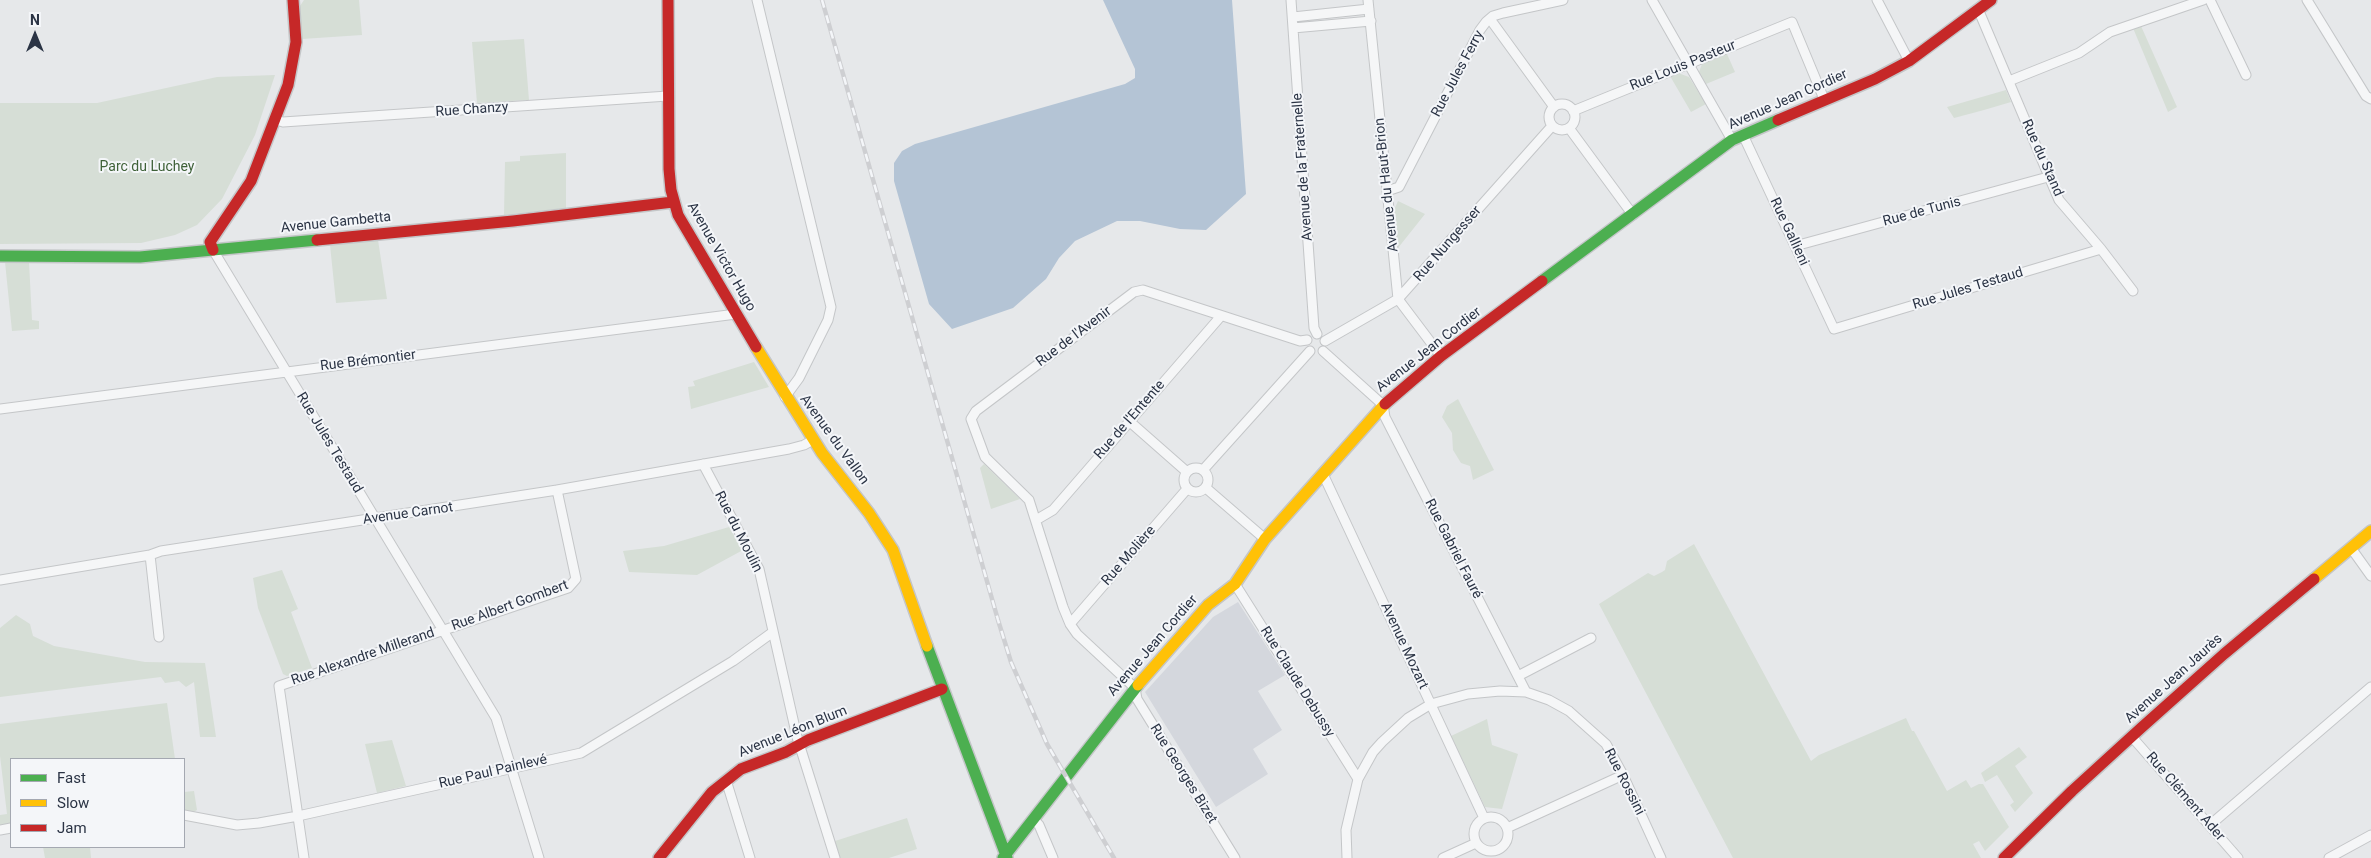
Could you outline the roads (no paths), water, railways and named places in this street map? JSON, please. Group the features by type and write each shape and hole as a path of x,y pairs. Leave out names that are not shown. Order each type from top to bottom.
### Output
{"street":[{"path":"213,250 210,242 251,181 288,85 296,42 293,0"},
{"name":"Avenue Victor Hugo","path":"668,0 668,96 673,202 678,215 785,397"},
{"name":"Avenue du Vallon","path":"757,0 830,307 828,320 795,386 785,397 813,440 869,513 893,550 942,689 1005,857"},
{"name":"Avenue de la Fraternelle","path":"1291,0 1314,328 1317,334"},
{"name":"Rue Jules Ferry","path":"1387,191 1399,187 1480,30 1490,19 1503,12 1563,0"},
{"path":"1652,0 1732,140"},
{"path":"1877,0 1909,61"},
{"name":"Avenue Jean Cordier","path":"1005,857 1135,688 1208,605 1235,584 1265,539 1383,405 1441,356 1634,215 1732,140 1824,99 1875,79 1909,61 1991,0"},
{"path":"2009,80 2079,53 2110,32 2203,0"},
{"path":"2210,0 2246,75"},
{"path":"2307,0 2366,96 2371,99"},
{"path":"1292,17 1369,5"},
{"name":"Avenue du Haut-Brion","path":"1369,5 1398,299"},
{"name":"Rue du Stand","path":"1978,9 2048,178 2059,200 2101,249 2133,292"},
{"path":"1490,19 1554,107"},
{"path":"1293,28 1371,21"},
{"name":"Rue Louis Pasteur","path":"1573,111 1792,22 1824,99"},
{"name":"Rue Chanzy","path":"276,120 283,122 668,96"},
{"path":"1562,104 1573,111 1573,122 1569,128 1558,129 1552,126 1549,114 1554,107 1562,104"},
{"name":"Rue Nungesser","path":"1325,340 1398,299 1552,126"},
{"path":"1569,128 1634,215"},
{"name":"Rue Gallieni","path":"1743,135 1834,329"},
{"name":"Rue de Tunis","path":"1795,246 2048,178"},
{"name":"Avenue Gambetta","path":"0,256 140,256 513,221 673,202"},
{"name":"Rue Jules Testaud","path":"1834,329 2101,249"},
{"name":"Rue Jules Testaud","path":"213,250 496,718 539,858"},
{"name":"Rue de l'Avenir","path":"1036,520 1029,500 985,457 971,419 976,411 1134,292 1143,290 1300,341 1307,340"},
{"path":"1398,299 1441,356"},
{"name":"Rue Brémontier","path":"0,408 736,314"},
{"name":"Rue de l'Entente","path":"1036,520 1053,510 1220,316"},
{"path":"1310,351 1307,340 1312,335 1317,334 1325,340 1323,350"},
{"path":"1310,351 1314,353 1323,350"},
{"path":"1323,350 1383,405"},
{"path":"1203,470 1310,351"},
{"name":"Rue Gabriel Fauré","path":"1383,405 1385,417 1526,692"},
{"path":"1129,421 1187,472"},
{"name":"Avenue Carnot","path":"0,580 150,556 161,551 557,490 788,449 813,440"},
{"name":"Rue du Moulin","path":"703,464 759,569 799,745 835,858"},
{"path":"1195,468 1203,470 1208,477 1206,488 1198,493 1187,489 1184,482 1187,472 1195,468"},
{"name":"Avenue Mozart","path":"1323,474 1484,818"},
{"path":"1206,488 1265,539"},
{"name":"Rue Molière","path":"1070,624 1187,489"},
{"name":"Rue Albert Gombert","path":"442,631 568,588 573,584 576,579 557,490"},
{"path":"1036,520 1070,624 1077,634 1135,688"},
{"name":"Avenue Jean Jaurès","path":"2011,856 2072,791 2224,654 2371,531"},
{"path":"2351,548 2371,576"},
{"path":"150,556 159,638"},
{"name":"Rue Claude Debussy","path":"1235,584 1358,780"},
{"name":"Rue Alexandre Millerand","path":"304,858 278,686 442,631"},
{"name":"Rue Paul Painlevé","path":"185,815 237,825 298,816 581,753 733,660 773,632"},
{"path":"1518,676 1591,638"},
{"path":"2210,825 2371,687"},
{"name":"Rue Georges Bizet","path":"1135,688 1137,699 1235,858"},
{"name":"Avenue Léon Blum","path":"659,858 712,792 740,769 942,689"},
{"name":"Rue Rossini","path":"1347,858 1346,830 1358,780 1373,752 1382,742 1408,718 1431,704 1468,694 1500,691 1526,692 1569,711 1606,744 1623,775 1661,858"},
{"name":"Rue Clément Ader","path":"2132,737 2238,858"},
{"path":"1508,828 1623,775"},
{"path":"726,780 750,858"},
{"path":"1495,817 1505,823 1508,828 1508,838 1500,854 1488,851 1476,843 1474,832 1479,821 1484,818 1495,817"},
{"path":"1033,819 1039,825 1053,858"},
{"path":"2328,858 2371,835"},
{"path":"1443,858 1476,843"}],"water":[{"path":"1103,0 1232,0 1246,194 1206,230 1180,229 1140,221 1117,221 1075,241 1059,258 1046,279 1013,308 952,329 929,304 894,181 894,163 902,151 915,144 1125,84 1135,78 1135,69"}],"railway":[{"path":"822,0 1011,662 1047,744 1114,858"}],"park label":[{"name":"Parc du Luchey","path":"147,167"}]}
